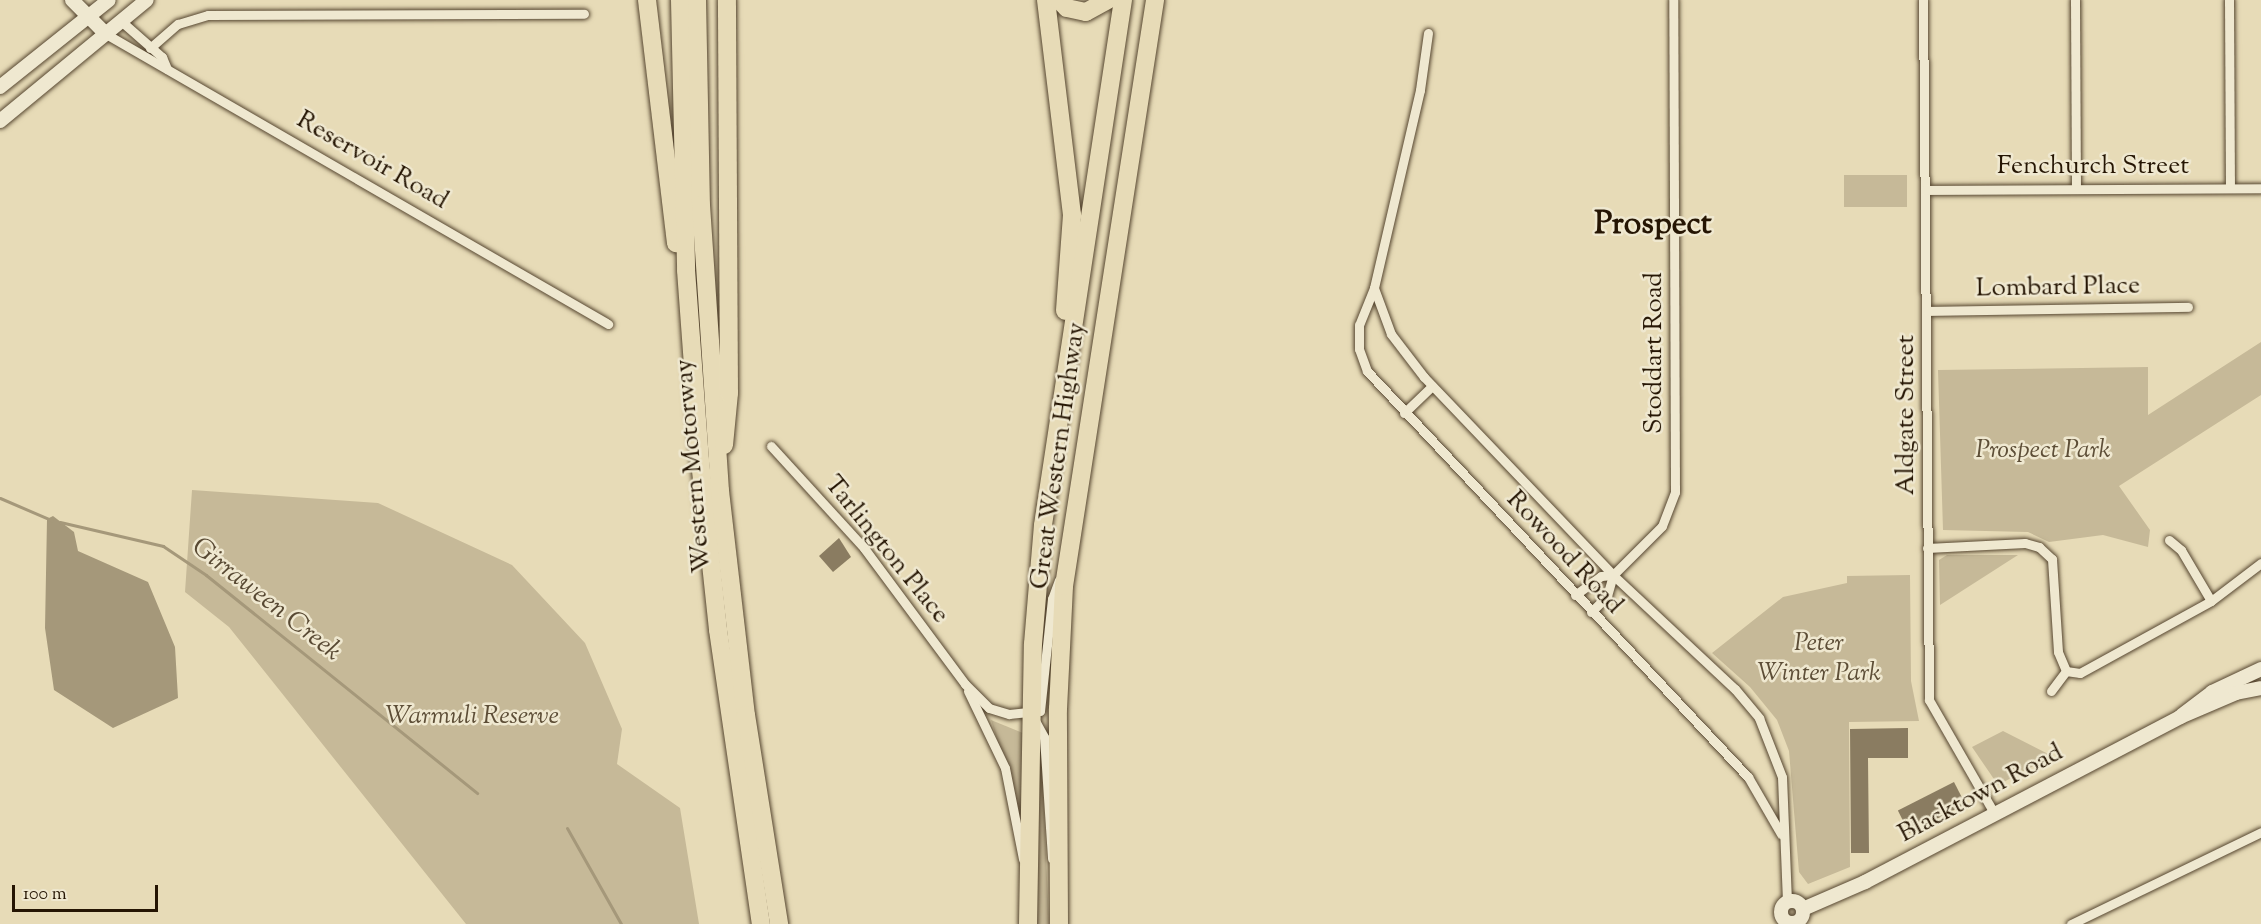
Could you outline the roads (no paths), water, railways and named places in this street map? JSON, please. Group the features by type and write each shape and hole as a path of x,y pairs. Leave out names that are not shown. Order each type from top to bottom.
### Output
{"highway":[{"path":"647,0 674,234 686,270"},
{"name":"Western Motorway","path":"680,0 686,270 713,586 761,924"},
{"name":"Western Motorway","path":"697,0 702,216 720,491 746,715 779,924"},
{"path":"720,491 729,393 727,0"},
{"path":"728,196 738,110 738,0"},
{"path":"1046,0 1072,215 1058,425"},
{"path":"1059,0 1067,8 1086,12 1108,0"},
{"name":"Great Western Highway","path":"1028,924 1031,716 1038,581 1058,425 1124,0"},
{"name":"Great Western Highway","path":"1059,924 1058,709 1068,559 1155,0"},
{"path":"1116,50 1135,33 1142,35 1147,45"}],"main road":[{"name":"Reservoir Road","path":"72,0 105,34"},
{"path":"0,121 147,0"},
{"name":"Reservoir Road","path":"102,2 121,21"},
{"path":"0,87 87,18 102,2"},
{"name":"Blacktown Road","path":"2180,717 2212,692 2261,669"},
{"name":"Blacktown Road","path":"1779,921 1799,922 1803,909 1865,882 2180,717 2261,688"},
{"path":"1779,921 1782,908 1787,902 1798,903 1803,909"}],"street":[{"name":"Stoddart Road","path":"1591,612 1607,596 1613,575 1662,526 1677,476 1673,0"},
{"name":"Aldgate Street","path":"1923,0 1928,311 1929,700 1994,813"},
{"path":"2075,0 2076,187"},
{"path":"2229,0 2230,187"},
{"path":"150,48 178,24 208,15 584,14"},
{"name":"Reservoir Road","path":"121,21 150,48 167,69"},
{"name":"Rowood Road","path":"1428,33 1420,90 1374,288 1359,325 1359,349 1374,382 1748,777 1781,834"},
{"name":"Reservoir Road","path":"105,34 155,67 167,69 608,324"},
{"name":"Fenchurch Street","path":"1925,189 2261,188"},
{"name":"Rowood Road","path":"1374,288 1400,349 1432,386 1613,575 1735,689 1759,718 1782,777 1781,834 1787,902"},
{"name":"Lombard Place","path":"1928,311 2188,307"},
{"path":"1404,413 1432,386"},
{"name":"Tarlington Place","path":"771,446 864,548 965,684 989,708 1031,716"},
{"path":"2169,540 2181,550 2211,601"},
{"path":"1927,548 2025,543 2039,547 2052,559 2058,652 2066,671"},
{"path":"1059,903 1048,840 1044,737 1031,716 1040,711 1044,701 1052,599 1068,559"},
{"path":"2066,671 2080,673 2211,601 2261,563"},
{"name":"Stoddart Road","path":"1575,595 1592,581 1613,575"},
{"path":"2051,691 2066,671"},
{"name":"Tarlington Place","path":"965,684 1005,768 1028,885"},
{"path":"2071,924 2261,832"}],"waterway":[{"name":"Girraween Creek","path":"0,498 51,520"},
{"name":"Girraween Creek","path":"60,522 163,546 206,575 477,793"},
{"name":"Girraween Creek","path":"567,828 621,924"}],"district":[{"name":"Prospect","path":"1653,225"}],"park label":[{"name":"Prospect Park","path":"2043,451"},
{"name":"Peter Winter Park","path":"1819,659"},
{"name":"Warmuli Reserve","path":"472,717"}]}
